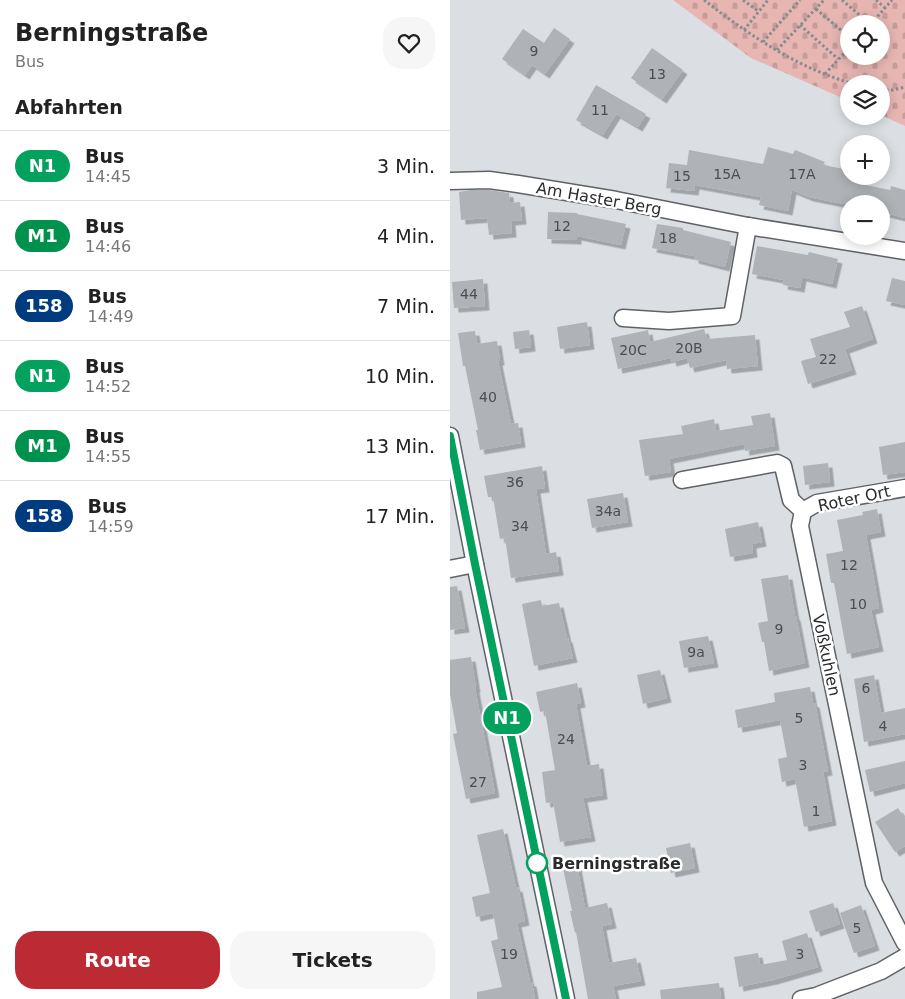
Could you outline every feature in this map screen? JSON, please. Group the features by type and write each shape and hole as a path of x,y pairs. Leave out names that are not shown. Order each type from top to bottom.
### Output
{"street":[{"name":"Am Haster Berg","path":"450,181 489,180 518,184 616,200 748,226 905,251"},
{"path":"623,318 669,322 732,316 748,226"},
{"path":"450,436 566,999"},
{"path":"682,480 777,463 783,466 791,500 803,511"},
{"name":"Roter Ort","path":"803,511 817,503 905,488"},
{"name":"Voßkuhlen","path":"803,511 800,526 874,883 905,943"},
{"path":"450,569 475,564"},
{"path":"801,999 816,996 881,971 905,957"}],"path":[{"path":"704,0 763,42 810,68 840,79"},
{"path":"743,0 758,12"},
{"path":"744,30 768,0"},
{"path":"763,42 800,0"},
{"path":"777,50 824,0"},
{"path":"842,0 860,15"},
{"path":"876,0 885,8"},
{"path":"878,15 892,0"},
{"path":"816,9 840,29"},
{"path":"800,25 838,59 825,74"},
{"path":"890,90 905,87"}],"green space":[{"path":"673,0 905,0 905,126 890,119 890,75 840,75 840,97 751,58"}],"building":[{"path":"554,28 570,39 545,74 532,65 525,75 502,59 523,29 544,43"},
{"path":"652,48 683,70 662,99 631,78"},
{"path":"596,85 646,114 638,127 616,114 603,135 576,120"},
{"path":"768,147 793,154 795,150 825,162 823,165 840,168 840,185 866,185 890,190 891,186 905,190 905,218 890,214 890,195 840,195 840,203 809,197 792,190 788,211 759,205 761,197 695,185 694,191 666,188 669,163 687,165 689,150 763,164"},
{"path":"471,190 509,193 510,203 520,202 522,220 511,221 512,233 489,235 487,218 461,220 459,192"},
{"path":"548,212 577,213 626,224 621,245 577,236 577,240 547,239"},
{"path":"657,224 683,228 683,230 731,242 725,267 694,259 694,256 652,248"},
{"path":"757,246 808,255 809,252 838,259 832,284 802,277 800,288 783,285 784,280 752,274"},
{"path":"892,278 905,281 905,305 886,301"},
{"path":"483,279 485,306 454,308 452,282"},
{"path":"862,306 873,339 845,349 852,370 808,384 801,361 816,357 810,339 850,327 844,312"},
{"path":"587,322 590,345 560,349 557,327"},
{"path":"704,329 707,339 755,335 758,366 727,369 726,360 690,368 687,358 672,362 671,358 618,369 611,338 648,330 650,342"},
{"path":"529,330 531,347 515,349 513,332"},
{"path":"475,331 477,344 497,341 500,361 498,361 511,424 518,423 521,443 480,450 476,430 478,430 465,366 463,366 458,333"},
{"path":"770,413 775,446 745,451 744,444 669,459 671,472 645,476 639,440 683,434 681,426 714,419 716,431 753,425 751,416"},
{"path":"905,442 905,472 883,475 879,447"},
{"path":"828,463 830,482 805,485 803,466"},
{"path":"542,466 545,488 536,489 546,554 556,552 559,571 511,578 505,538 500,539 493,497 488,497 484,476"},
{"path":"623,493 628,522 592,528 587,499"},
{"path":"877,509 881,532 866,535 879,608 871,610 879,647 847,654 834,583 831,583 826,554 843,551 837,520 863,515 862,512"},
{"path":"758,522 762,542 752,544 753,553 730,557 725,529"},
{"path":"788,575 805,663 769,671 764,642 762,642 758,623 768,621 761,579"},
{"path":"457,586 465,628 450,630 450,587"},
{"path":"541,600 542,606 559,603 573,658 534,666 522,604"},
{"path":"708,636 714,663 684,668 679,641"},
{"path":"471,657 495,793 466,799 453,734 457,733 450,694 450,660"},
{"path":"660,670 667,698 643,704 637,675"},
{"path":"874,675 881,713 905,708 905,734 864,742 854,679"},
{"path":"577,683 581,703 576,704 587,766 599,764 603,795 583,798 591,837 560,842 553,802 546,803 542,772 555,770 545,711 540,712 536,692"},
{"path":"810,687 813,703 815,703 828,771 823,772 832,821 804,827 795,779 782,782 778,759 787,757 780,720 738,728 735,710 775,702 774,693"},
{"path":"905,761 905,783 870,792 865,770"},
{"path":"898,808 905,819 905,846 895,852 875,822"},
{"path":"503,829 525,921 517,923 535,999 477,999 477,992 502,987 491,941 498,939 493,913 476,917 472,897 490,893 477,835"},
{"path":"690,843 695,868 671,873 666,848"},
{"path":"577,865 585,908 607,903 612,924 602,926 609,963 636,958 641,981 613,986 616,999 588,999 563,868"},
{"path":"833,903 840,924 816,932 809,911"},
{"path":"861,905 875,946 854,953 840,913"},
{"path":"807,933 818,967 773,980 739,987 734,957 758,953 760,965 787,960 782,941"},
{"path":"719,983 721,999 661,999 660,990"}],"bus line":[{"name":"N1","path":"450,436 566,999"}],"place":[{"name":"Berningstraße","path":"537,863"}]}
